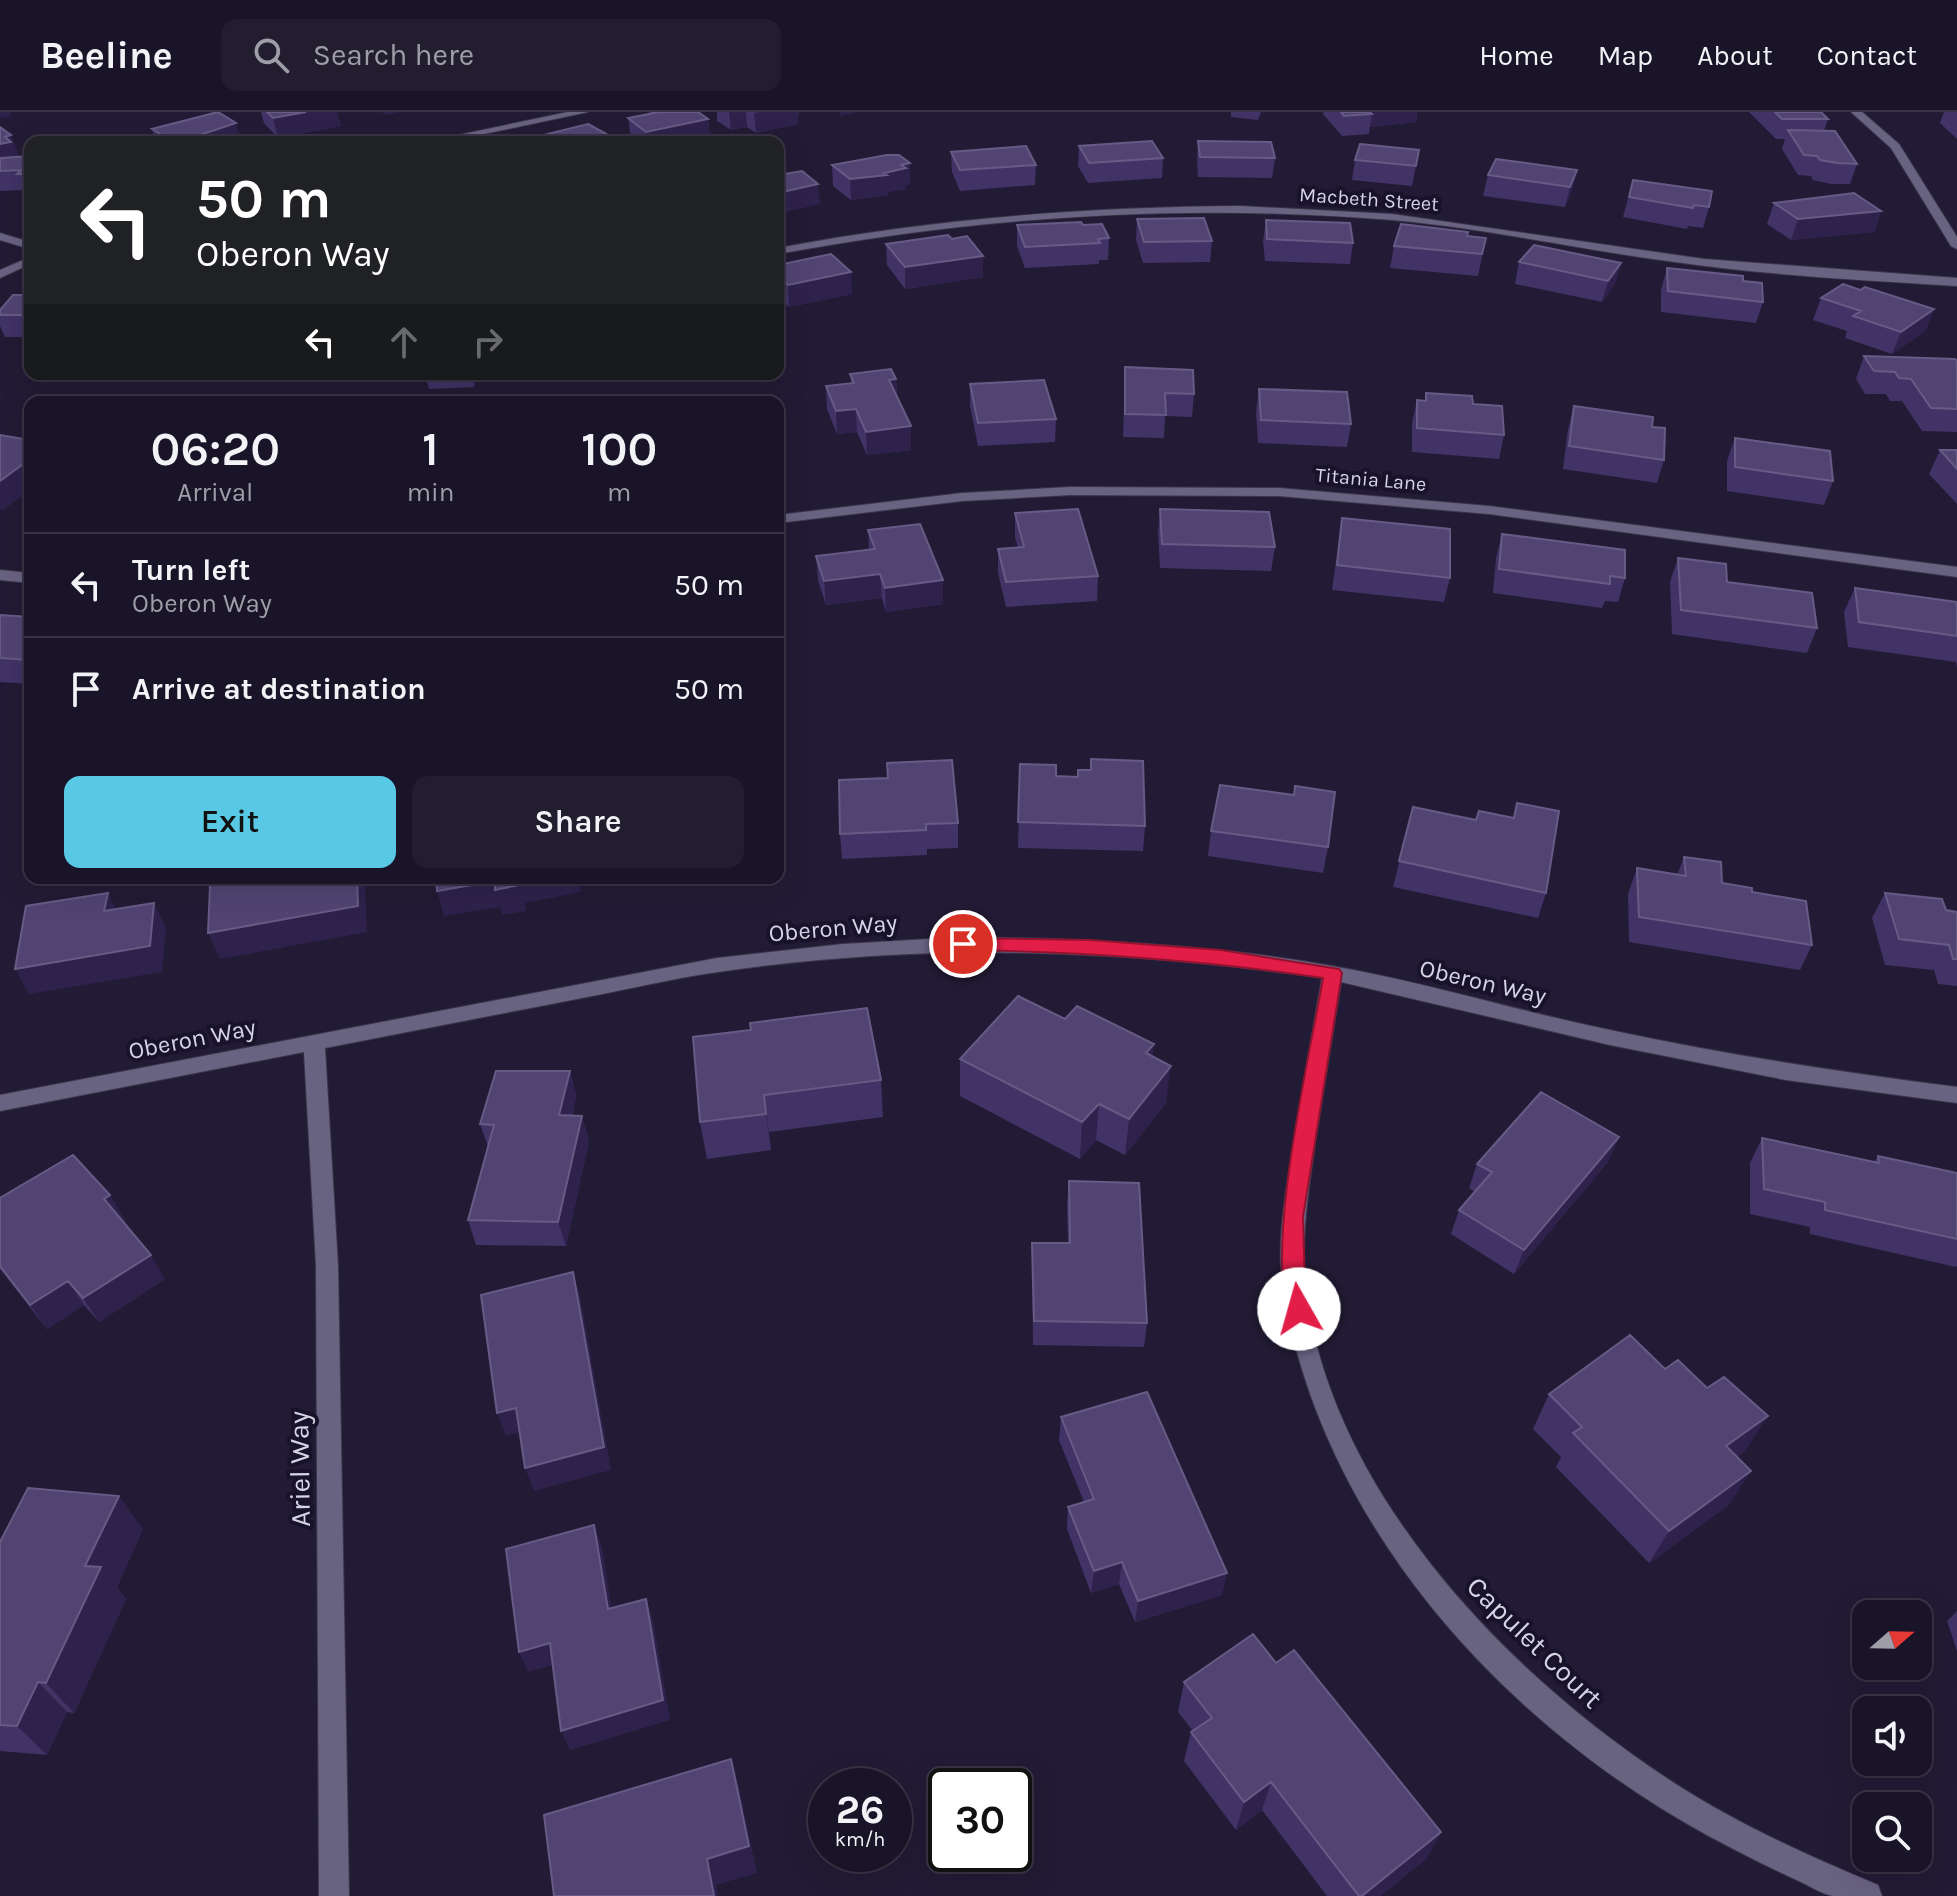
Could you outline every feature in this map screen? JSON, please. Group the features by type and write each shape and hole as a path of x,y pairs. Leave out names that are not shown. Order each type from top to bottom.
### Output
{"street":[{"path":"461,136 583,112"},
{"path":"1856,112 1895,146 1957,246"},
{"name":"Macbeth Street","path":"784,250 888,231 967,222 1052,216 1262,211 1430,221 1755,268 1957,282"},
{"path":"0,236 24,244"},
{"path":"0,274 24,263"},
{"name":"Titania Lane","path":"784,518 962,497 1070,491 1279,492 1489,510 1957,572"},
{"path":"0,575 24,577"},
{"name":"Oberon Way","path":"0,1103 717,965 843,951 963,944 1090,946 1221,957 1333,973 1610,1038 1786,1072 1957,1095"},
{"name":"Capulet Court","path":"1333,973 1293,1217 1294,1284 1308,1359 1339,1440 1396,1540 1465,1626 1549,1708 1632,1771 1768,1854 1867,1896"},
{"name":"Ariel Way","path":"314,1041 327,1266 328,1895"}],"building":[{"path":"218,112 236,123 197,136 163,136 152,129"},
{"path":"267,112 306,112 273,118"},
{"path":"652,112 698,112 708,119 646,132 628,118"},
{"path":"1341,112 1370,112 1372,114 1344,116"},
{"path":"1775,112 1821,112 1828,119 1782,119"},
{"path":"588,124 608,135 604,136 539,136"},
{"path":"0,127 11,135 5,137 11,142 0,144"},
{"path":"1788,130 1835,131 1857,164 1804,155"},
{"path":"1152,141 1163,158 1089,163 1079,146"},
{"path":"1198,141 1271,142 1275,158 1200,157"},
{"path":"1360,144 1419,150 1416,166 1355,160"},
{"path":"1026,146 1036,165 960,170 951,152"},
{"path":"899,155 910,163 901,165 906,168 884,173 887,175 850,179 832,165"},
{"path":"24,156 24,174 17,174 21,170 0,171 1,158"},
{"path":"1496,159 1577,170 1570,187 1488,175"},
{"path":"802,171 818,184 784,192 784,174"},
{"path":"1633,180 1712,191 1709,207 1694,205 1693,208 1629,197"},
{"path":"1854,193 1881,211 1798,219 1774,203"},
{"path":"1204,218 1212,241 1144,242 1137,219"},
{"path":"1266,220 1350,223 1353,243 1267,239"},
{"path":"1081,222 1083,225 1102,224 1109,238 1098,239 1100,243 1025,247 1017,225"},
{"path":"1401,224 1468,232 1467,236 1486,238 1482,254 1394,246"},
{"path":"948,235 952,239 967,236 983,256 905,267 886,244"},
{"path":"1534,245 1621,263 1608,281 1519,262"},
{"path":"831,254 851,272 788,285 784,281 784,264"},
{"path":"1667,268 1743,276 1743,281 1762,283 1763,302 1668,291"},
{"path":"1843,284 1860,290 1865,287 1934,309 1901,332 1853,316 1861,311 1821,298"},
{"path":"13,295 24,295 24,315 0,315 0,310"},
{"path":"1864,356 1955,359 1957,409 1931,408 1911,379 1899,378 1895,372 1874,371"},
{"path":"1125,367 1193,370 1194,394 1165,393 1166,415 1125,414"},
{"path":"891,369 896,379 889,380 911,426 866,432 856,409 836,411 826,386 854,383 850,374"},
{"path":"1044,380 1056,419 978,423 970,384"},
{"path":"1259,389 1347,392 1351,424 1261,420"},
{"path":"1426,393 1472,396 1473,404 1502,406 1504,435 1417,428 1417,400 1426,401"},
{"path":"1574,406 1653,417 1652,427 1665,428 1664,460 1569,446"},
{"path":"0,435 24,439 24,463 0,481"},
{"path":"1735,438 1830,451 1833,481 1735,467"},
{"path":"1940,450 1957,450 1957,469"},
{"path":"1078,509 1098,576 1006,582 998,549 1024,547 1015,513"},
{"path":"1160,509 1269,512 1275,547 1162,544"},
{"path":"1342,518 1450,529 1450,578 1337,565"},
{"path":"920,524 943,580 885,588 880,574 824,581 816,556 875,549 868,530"},
{"path":"1502,534 1625,550 1625,578 1610,576 1610,584 1499,569"},
{"path":"1678,558 1726,564 1727,582 1812,593 1817,628 1681,610"},
{"path":"1855,588 1957,602 1957,636 1859,622"},
{"path":"0,615 24,617 24,660 0,658"},
{"path":"1091,759 1143,761 1145,826 1018,822 1020,764 1056,765 1056,776 1078,777 1078,770 1091,770"},
{"path":"952,760 958,823 926,824 926,830 840,834 839,780 888,778 887,763"},
{"path":"1220,785 1294,795 1295,786 1335,792 1328,847 1211,831"},
{"path":"1517,803 1559,811 1546,893 1399,861 1413,807 1476,820 1479,811 1514,818"},
{"path":"1684,857 1721,862 1722,883 1752,888 1752,892 1806,901 1812,945 1639,917 1637,868 1686,876"},
{"path":"357,884 358,906 208,933 210,885"},
{"path":"436,884 478,884 437,891"},
{"path":"495,884 519,884 519,885 495,890"},
{"path":"108,893 104,911 154,903 150,946 15,969 26,906"},
{"path":"1885,893 1942,899 1946,910 1957,912 1957,959 1953,959 1949,945 1899,939"},
{"path":"1018,996 1065,1019 1077,1006 1154,1044 1146,1053 1171,1066 1129,1119 1099,1104 1082,1122 960,1059"},
{"path":"867,1008 881,1080 764,1095 766,1114 700,1122 693,1037 751,1030 750,1023"},
{"path":"496,1071 570,1071 559,1115 582,1116 558,1222 468,1220 494,1125 480,1124"},
{"path":"1541,1092 1619,1137 1524,1250 1459,1210 1492,1172 1477,1164"},
{"path":"1762,1138 1879,1163 1878,1156 1957,1173 1957,1239 1825,1210 1825,1202 1764,1189"},
{"path":"73,1155 110,1195 104,1199 151,1255 83,1298 68,1281 30,1305 0,1266 0,1198"},
{"path":"1069,1181 1139,1183 1147,1323 1034,1321 1032,1243 1070,1243"},
{"path":"573,1272 604,1447 525,1468 516,1408 497,1413 481,1295"},
{"path":"1630,1335 1665,1369 1678,1360 1707,1388 1724,1377 1768,1416 1726,1446 1751,1471 1669,1531 1573,1433 1582,1427 1549,1394"},
{"path":"1147,1392 1227,1573 1138,1601 1122,1562 1094,1571 1068,1507 1094,1499 1061,1417"},
{"path":"28,1488 119,1496 85,1566 101,1567 46,1683 38,1682 17,1726 0,1725 0,1542"},
{"path":"594,1525 608,1609 646,1599 663,1700 561,1731 550,1643 519,1652 506,1549"},
{"path":"1253,1634 1276,1663 1294,1650 1441,1832 1362,1896 1271,1782 1244,1802 1191,1732 1212,1718 1184,1682"},
{"path":"731,1759 749,1846 707,1859 714,1896 554,1896 544,1815"}],"route":[{"path":"963,944 1090,946 1221,957 1333,973 1293,1217 1294,1284 1299,1309"}]}
